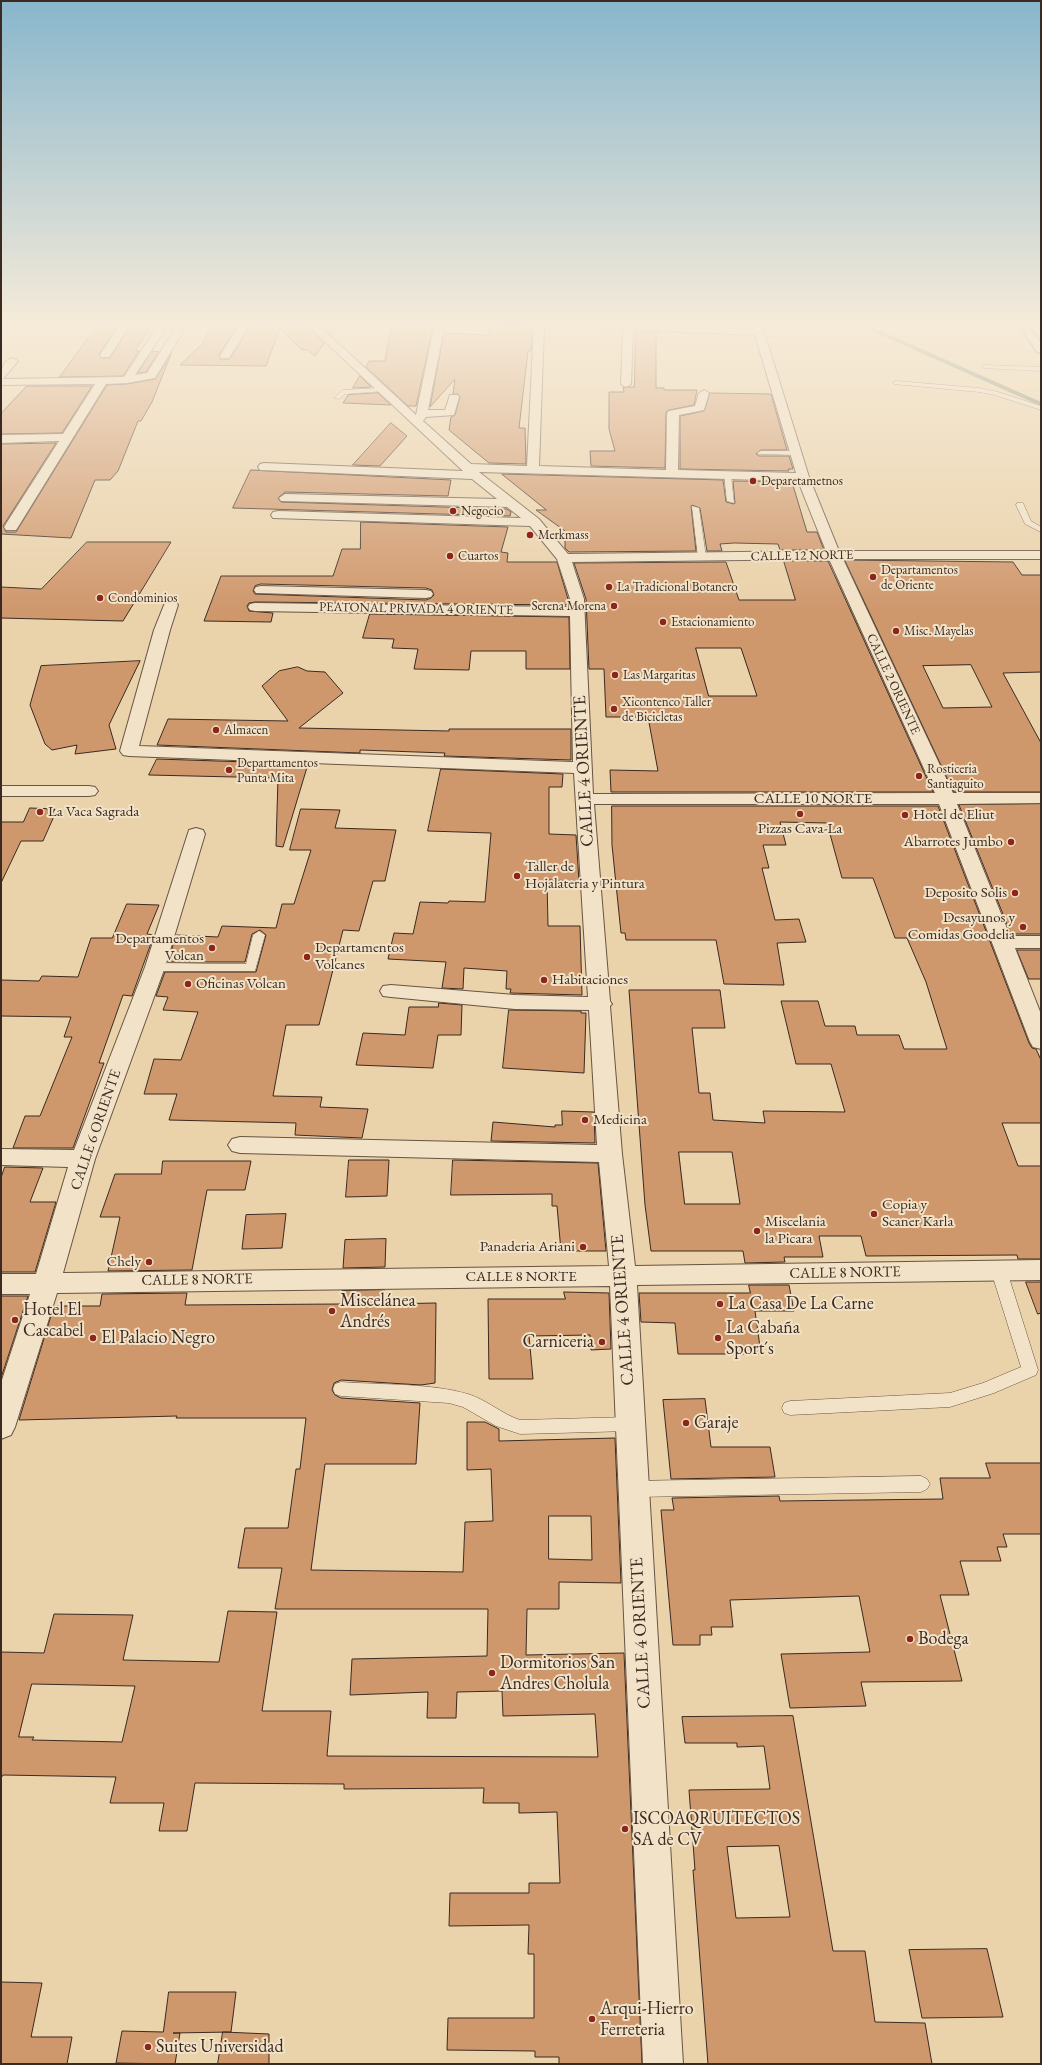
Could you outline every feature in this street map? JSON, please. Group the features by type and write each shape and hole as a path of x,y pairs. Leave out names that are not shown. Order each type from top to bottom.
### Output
{"street":[{"path":"11,527 78,418"},
{"path":"419,418 471,472 534,522 564,558"},
{"path":"533,470 535,418"},
{"path":"672,472 673,418"},
{"name":"CALLE 2 ORIENTE","path":"786,418 803,478 834,555 946,798 1041,1042"},
{"path":"1,439 66,437"},
{"path":"264,467 471,472 533,470 672,472 803,478"},
{"path":"286,498 509,503"},
{"path":"278,515 534,522"},
{"name":"CALLE 12 NORTE","path":"564,558 834,555 1041,555"},
{"name":"CALLE 4 ORIENTE","path":"564,558 577,606 582,768 601,1004 610,1154 622,1276 664,2064"},
{"path":"261,590 441,595"},
{"path":"520,597 577,606"},
{"path":"171,605 162,630 129,751 582,768"},
{"name":"PEATONAL PRIVADA 4 ORIENTE","path":"255,607 577,606"},
{"path":"1,791 89,791"},
{"name":"CALLE 10 NORTE","path":"585,800 1041,798"},
{"name":"CALLE 6 ORIENTE","path":"1,1427 47,1282 83,1159 155,967 196,834"},
{"path":"1002,942 1041,942"},
{"path":"391,991 515,1002 601,1004"},
{"path":"240,1145 610,1154"},
{"path":"1,1157 83,1159"},
{"name":"CALLE 8 NORTE","path":"1,1284 47,1282 1041,1270"}],"lane":[{"path":"761,453 796,453"},
{"path":"727,475 731,502"},
{"path":"1020,505 1028,522 1041,530"},
{"path":"695,508 702,557"},
{"path":"155,967 251,968 259,936"},
{"path":"790,1408 950,1400 988,1388 1030,1370 999,1270"},
{"path":"341,1389 449,1396 468,1401 502,1421 520,1427 630,1424"},
{"path":"634,1489 922,1484"}],"building":[{"path":"1,418 71,418 62,433 1,434"},
{"path":"86,418 143,418 141,421 138,421 118,471 110,480 95,480 71,538 1,534 1,444 56,443 3,526 6,532 16,532"},
{"path":"451,418 520,418 519,428 525,428 526,464 489,463 449,430"},
{"path":"609,418 666,418 665,468 591,466 590,451 615,451 609,429"},
{"path":"680,418 778,418 787,450 761,450 756,454 759,456 789,456 793,469 788,469 789,471 680,469"},
{"path":"391,423 407,436 380,466 353,465"},
{"path":"251,470 451,480 448,496 285,492 278,498 281,502 507,509 511,512 510,516 233,508"},
{"path":"502,474 723,480 726,502 734,504 733,481 792,482 807,532 817,532 824,550 780,550 778,544 734,543 720,544 722,551 707,551 700,508 692,505 696,551 569,552 565,548 565,531 536,510 546,510"},
{"path":"361,522 508,527 501,552 508,553 507,562 557,562 568,599 568,605 255,602 249,603 247,606 249,611 273,613 271,622 204,621 221,576 333,576 342,549 360,549","holes":["261,584 426,588 432,590 434,595 426,600 255,594 253,591 255,586"]},
{"name":"Condominios","path":"87,542 171,542 123,621 1,618 1,587 41,589"},
{"path":"845,560 1013,562 1022,575 1041,575 1041,672 1003,673 1041,743 1041,792 954,792","holes":["971,665 992,707 943,708 923,666"]},
{"path":"784,561 828,561 933,792 611,792 610,770 658,771 648,717 606,717 604,669 589,669 586,599 574,563 726,562 739,600 795,600","holes":["696,648 741,648 757,696 709,696"]},
{"path":"370,614 569,617 570,669 526,669 526,651 471,651 469,670 414,669 418,649 392,648 394,639 363,638"},
{"path":"140,661 109,725 116,749 75,754 77,745 52,750 45,744 30,705 41,666"},
{"path":"298,667 307,671 325,672 343,693 299,728 449,731 449,729 571,729 571,760 444,756 445,753 360,750 360,753 157,745 168,719 288,721 262,686 279,671"},
{"name":"Departtamentos Punta Mita","path":"157,759 308,764 283,847 276,846 278,778 149,775"},
{"path":"441,769 563,774 562,787 549,787 549,834 576,835 579,881 547,880 548,926 580,926 582,995 510,993 511,989 506,989 507,971 464,968 463,989 442,988 446,962 388,959 394,933 413,934 420,902 485,902 491,833 428,831"},
{"path":"1041,804 1041,934 1011,934 959,805"},
{"path":"612,806 938,806 1029,1043 1032,1048 1036,1049 1041,1060 1041,1123 1002,1123 1018,1166 1041,1166 1041,1259 1018,1259 1017,1255 866,1256 861,1236 819,1236 823,1257 784,1257 785,1262 745,1263 743,1251 651,1251 645,1205 629,990 720,990 725,1028 692,1028 699,1093 710,1093 713,1120 765,1123 763,1111 845,1112 831,1064 796,1064 781,1001 818,1001 825,1026 855,1026 857,1035 899,1035 904,1049 947,1049 926,982 907,938 895,938 873,878 842,878 827,823 780,822 786,845 763,845 769,868 762,868 775,920 799,919 806,942 777,943 784,985 724,984 716,940 626,940 625,933 621,933 612,845","holes":["679,1152 732,1152 740,1204 685,1204"]},
{"path":"30,808 55,809 52,814 55,814 43,841 21,841 1,883 1,822 23,822"},
{"path":"301,809 340,810 335,828 396,830 385,881 373,881 359,931 343,930 319,1025 286,1025 273,1096 322,1097 320,1107 368,1109 362,1138 295,1135 296,1123 169,1120 177,1094 144,1094 154,1059 181,1060 198,1012 163,1010 168,997 156,996 165,972 256,972 266,935 260,930 252,934 245,962 168,962 176,935 218,937 222,926 276,928 282,904 294,904 311,850 290,850"},
{"path":"127,904 159,905 147,934 154,935 132,996 123,995 99,1063 104,1063 73,1148 13,1148 25,1116 40,1116 72,1037 64,1037 71,1017 1,1016 1,980 39,981 42,976 78,977 91,938 112,938"},
{"path":"1017,950 1041,950 1041,979 1029,979"},
{"path":"439,1003 462,1005 461,1035 438,1035 433,1068 356,1065 363,1033 405,1035 409,1007 438,1007"},
{"path":"509,1010 581,1011 581,1013 586,1013 584,1073 503,1068"},
{"path":"562,1111 594,1112 595,1143 491,1141 493,1122 555,1127 555,1125 562,1125"},
{"path":"349,1160 389,1160 387,1196 346,1197"},
{"path":"453,1160 598,1163 606,1251 561,1251 557,1206 552,1206 552,1194 451,1195"},
{"path":"163,1161 251,1161 245,1190 207,1190 192,1270 108,1271 120,1217 100,1217 115,1174 161,1174"},
{"path":"5,1167 43,1168 30,1202 56,1202 35,1272 1,1272 1,1178"},
{"path":"286,1214 282,1248 242,1249 246,1215"},
{"path":"386,1239 385,1267 343,1268 345,1240"},
{"path":"1026,1282 1041,1282 1041,1313 1038,1314"},
{"name":"La Cabaña Sport´s","path":"749,1285 789,1285 794,1311 755,1311 761,1354 678,1354 675,1323 641,1322 639,1293 750,1293"},
{"path":"384,1290 384,1304 436,1303 435,1383 421,1385 341,1380 334,1383 332,1390 335,1395 341,1398 420,1403 416,1464 325,1464 311,1570 463,1572 465,1522 493,1521 491,1469 467,1470 467,1422 485,1422 499,1429 499,1441 615,1438 621,1583 559,1582 559,1609 527,1609 526,1655 624,1653 642,2064 559,2064 559,2057 535,2057 535,2051 447,2050 448,2018 534,2018 534,1954 528,1954 529,1925 449,1926 450,1893 529,1893 529,1883 560,1883 557,1812 519,1813 519,1803 483,1803 484,1788 344,1789 344,1784 195,1783 187,1831 159,1831 164,1803 110,1803 116,1777 3,1775 1,1778 1,1652 44,1653 54,1614 133,1615 123,1660 219,1662 228,1611 277,1612 262,1711 331,1711 327,1756 598,1757 595,1714 503,1716 502,1691 457,1692 456,1718 427,1718 428,1692 350,1695 352,1659 487,1656 488,1609 275,1609 282,1568 238,1568 245,1528 288,1528 296,1469 300,1469 306,1418 176,1418 177,1416 19,1420 54,1306 100,1306 102,1294 187,1293 185,1305 341,1304 342,1291","holes":["549,1516 591,1516 592,1560 549,1559","32,1684 135,1686 122,1742 32,1740 34,1737 19,1737"]},
{"path":"564,1292 609,1293 611,1349 591,1350 590,1335 529,1336 533,1379 489,1379 488,1299 565,1299"},
{"path":"1,1296 28,1296 1,1378"},
{"name":"Garaje","path":"705,1399 711,1447 770,1447 775,1477 671,1479 663,1400"},
{"path":"986,1463 1041,1463 1041,1534 1003,1534 1007,1547 997,1547 1001,1561 960,1561 969,1595 940,1595 962,1681 861,1682 866,1706 790,1708 781,1654 870,1652 859,1596 730,1600 733,1627 711,1627 712,1635 700,1635 700,1645 673,1645 661,1510 674,1510 672,1498 779,1496 780,1501 943,1499 940,1478 990,1478"},
{"path":"793,1716 833,1951 865,1951 875,2022 925,2023 932,2064 708,2064 693,1870 695,1870 689,1790 770,1789 764,1746 737,1747 737,1743 685,1743 682,1717","holes":["779,1846 790,1917 736,1918 727,1847"]},
{"path":"987,1949 1003,2017 922,2018 909,1950"},
{"path":"1,1982 42,1983 31,2037 72,2037 67,2064 1,2064"},
{"path":"169,1992 236,1992 231,2032 173,2033 180,2033 175,2064 116,2063 122,2031 163,2032"},
{"path":"223,2032 269,2034 269,2064 218,2064"}],"place":[{"name":"Deparetametnos","path":"753,481"},
{"name":"Negocio","path":"453,511"},
{"name":"Merkmass","path":"530,535"},
{"name":"Cuartos","path":"450,556"},
{"name":"Departamentos de Oriente","path":"873,577"},
{"name":"La Tradicional Botanero","path":"609,587"},
{"name":"Condominios","path":"100,598"},
{"name":"Serena Morena","path":"614,606"},
{"name":"Estacionamiento","path":"663,622"},
{"name":"Misc. Mayelas","path":"896,631"},
{"name":"Las Margaritas","path":"615,675"},
{"name":"Xicontenco Taller de Bicicletas","path":"614,709"},
{"name":"Almacen","path":"216,730"},
{"name":"Departtamentos Punta Mita","path":"229,770"},
{"name":"Rosticeria Santiaguito","path":"919,776"},
{"name":"La Vaca Sagrada","path":"40,812"},
{"name":"Pizzas Cava-La","path":"800,814"},
{"name":"Hotel de Eliut","path":"905,815"},
{"name":"Abarrotes Jumbo","path":"1011,842"},
{"name":"Taller de Hojalateria y Pintura","path":"517,876"},
{"name":"Deposito Solis","path":"1015,893"},
{"name":"Desayunos y Comidas Goodelia","path":"1023,927"},
{"name":"Departamentos Volcan","path":"212,948"},
{"name":"Departamentos Volcanes","path":"307,957"},
{"name":"Habitaciones","path":"544,980"},
{"name":"Oficinas Volcan","path":"188,984"},
{"name":"Medicina","path":"585,1120"},
{"name":"Copia y Scaner Karla","path":"874,1214"},
{"name":"Miscelania la Picara","path":"757,1231"},
{"name":"Panaderia Ariani","path":"583,1247"},
{"name":"Chely","path":"149,1262"},
{"name":"La Casa De La Carne","path":"720,1304"},
{"name":"Miscelánea Andrés","path":"332,1311"},
{"name":"Hotel El Cascabel","path":"15,1320"},
{"name":"El Palacio Negro","path":"93,1338"},
{"name":"La Cabaña Sport´s","path":"718,1338"},
{"name":"Carniceria","path":"602,1342"},
{"name":"Garaje","path":"686,1423"},
{"name":"Bodega","path":"910,1639"},
{"name":"Dormitorios San Andres Cholula","path":"492,1673"},
{"name":"ISCOAQRUITECTOS SA de CV","path":"625,1829"},
{"name":"Arqui-Hierro Ferreteria","path":"592,2019"},
{"name":"Suites Universidad","path":"148,2047"}]}
